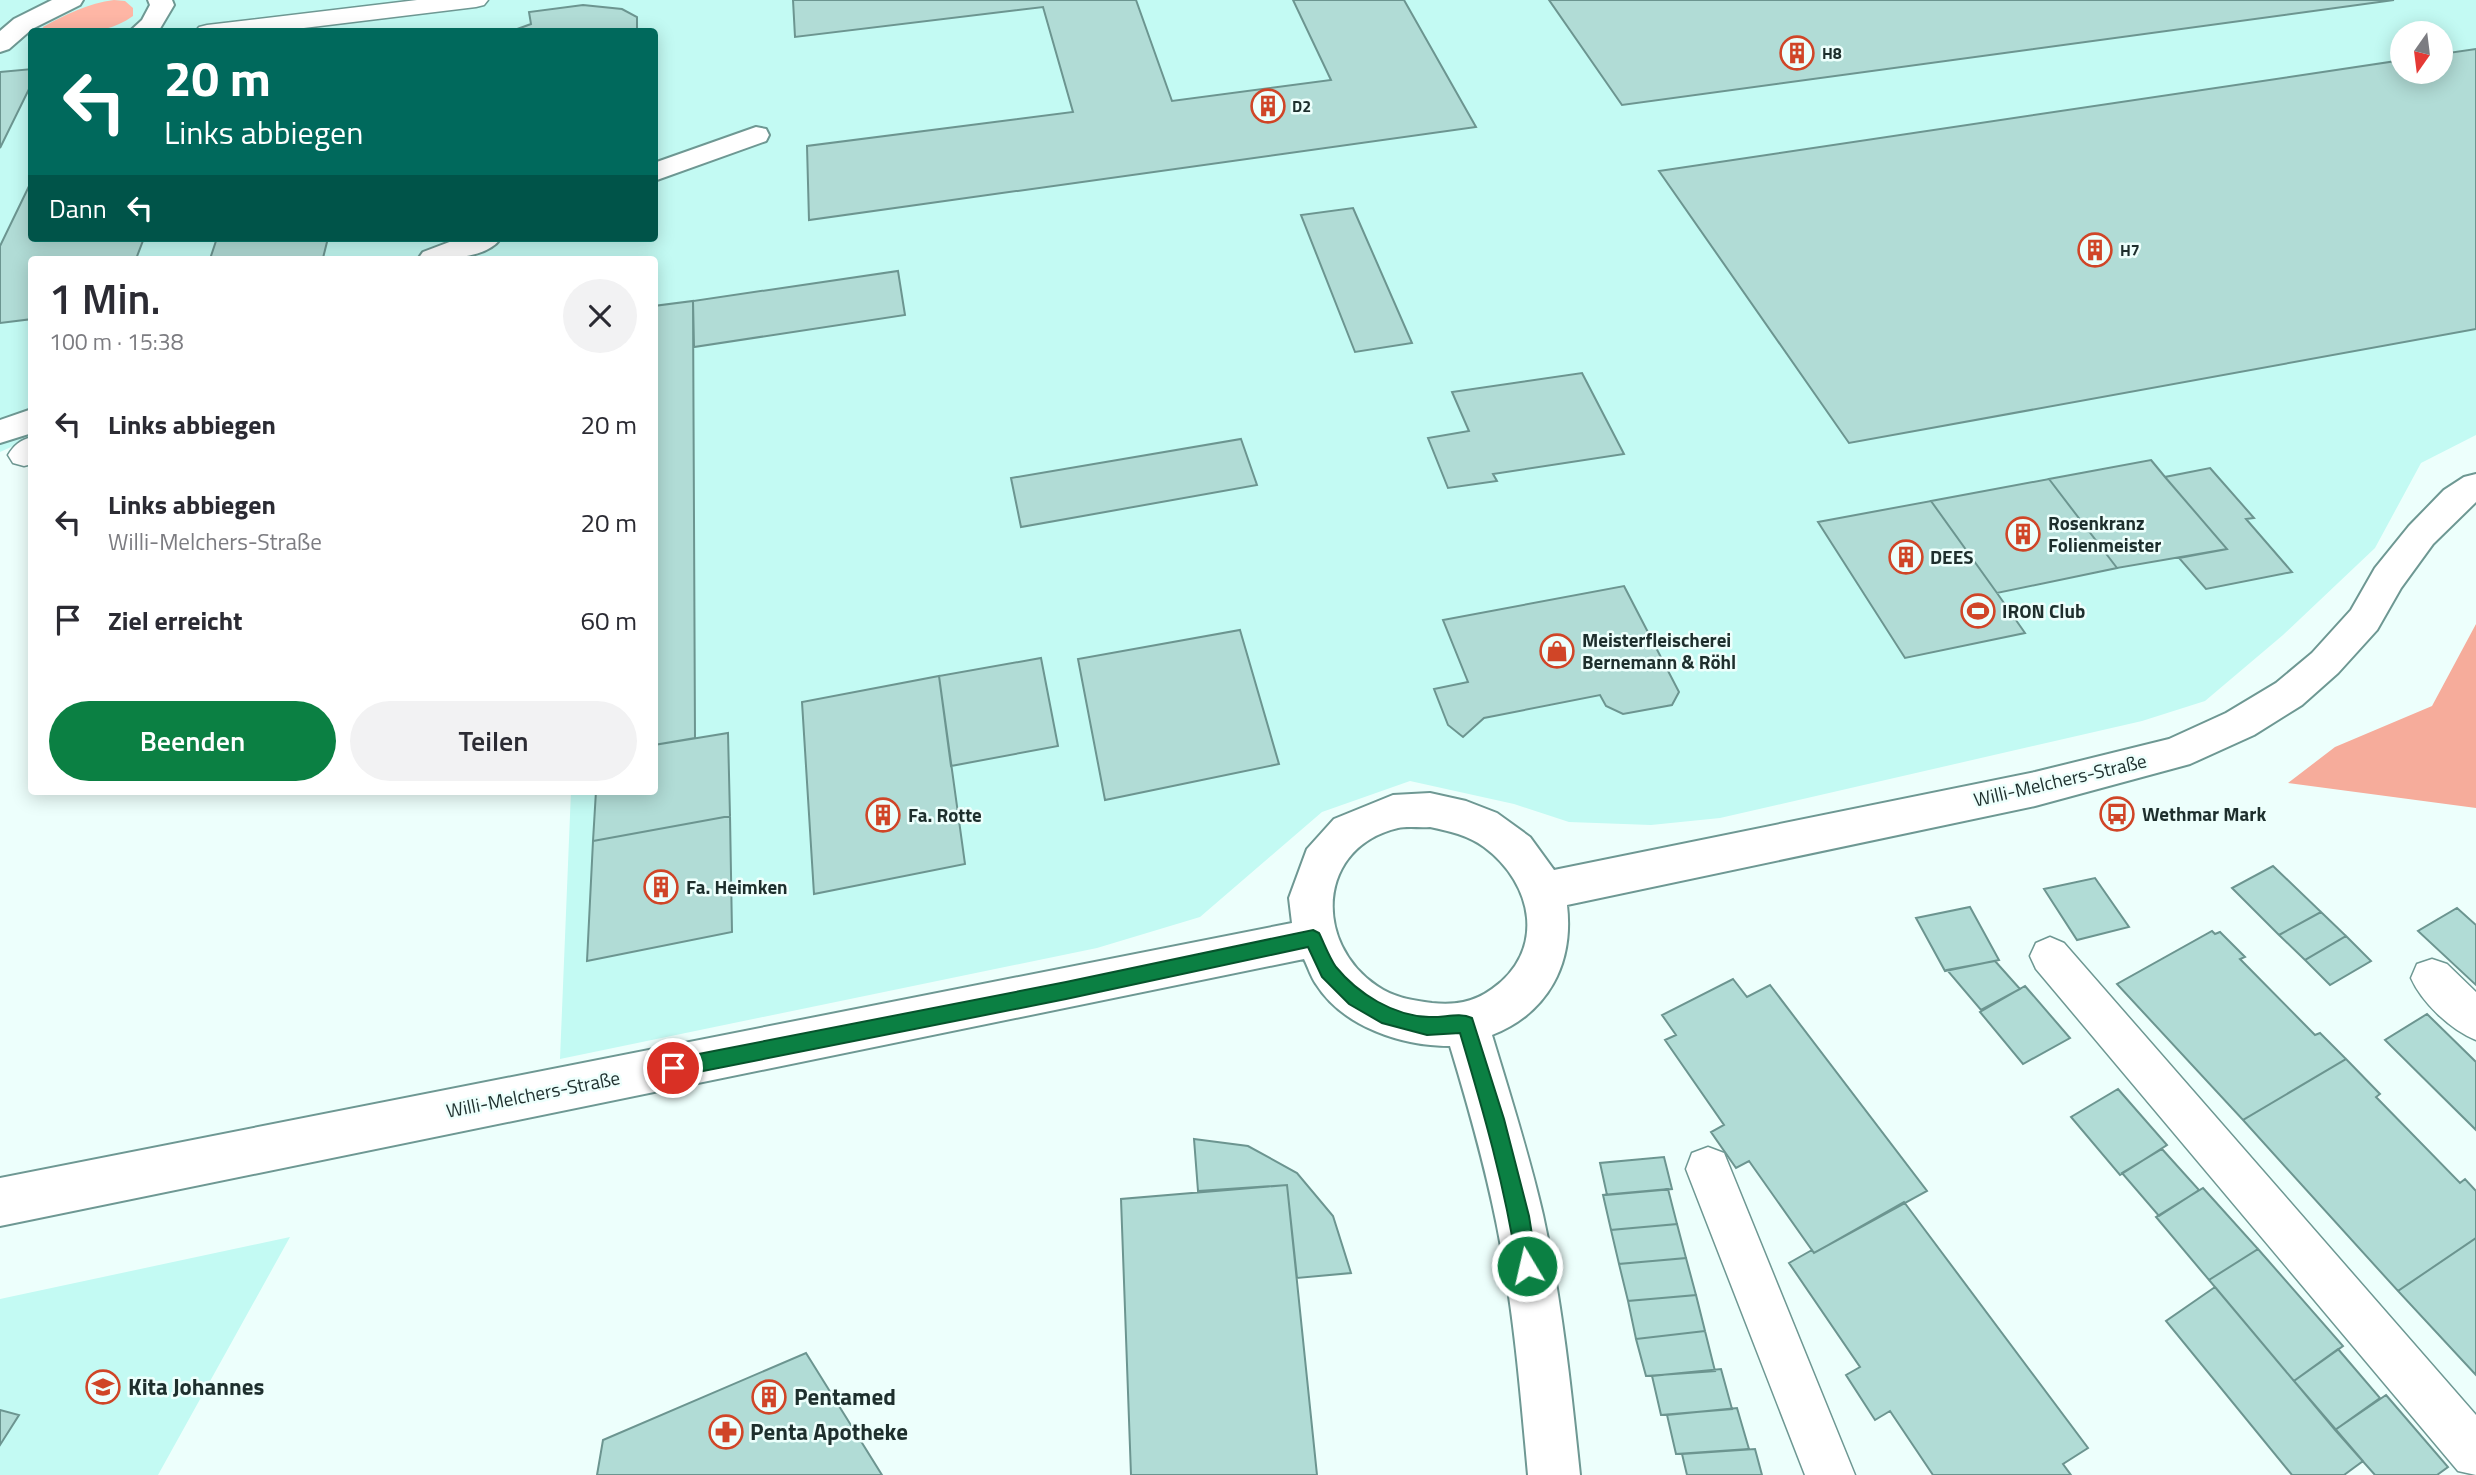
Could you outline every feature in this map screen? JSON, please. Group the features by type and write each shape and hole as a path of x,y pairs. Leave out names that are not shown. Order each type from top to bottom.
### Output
{"street":[{"path":"0,44 23,24 72,0"},
{"path":"146,28 152,24 162,5 160,0"},
{"path":"0,56 28,52"},
{"path":"658,172 756,135"},
{"path":"441,256 477,242"},
{"path":"0,432 28,422"},
{"name":"Willi-Melchers-Straße","path":"1543,891 2035,789 2176,753 2240,724 2289,694 2325,663 2364,620 2388,578 2421,535 2456,499 2476,486"},
{"path":"1430,810 1466,818 1499,835 1525,860 1543,891 1549,924 1545,957 1528,987 1501,1009 1466,1024 1427,1026 1389,1017 1355,998 1329,971 1313,938 1309,905 1316,872 1334,844 1361,824 1394,812 1430,810"},
{"name":"Willi-Melchers-Straße","path":"0,1202 453,1109 1053,993 1313,938"},
{"path":"1466,1024 1495,1119 1520,1216 1546,1389 1554,1475"}],"lane":[{"path":"241,28 476,0"},
{"path":"2050,956 2476,1453"},
{"path":"2432,978 2476,1020"},
{"path":"1708,1169 1830,1475"}],"shaded area":[{"path":"0,0 2476,0 2476,435 2421,463 2375,548 2283,635 2205,701 2142,721 1720,818 1651,825 1569,822 1514,804 1410,781 1322,812 1200,917 1097,948 560,1059 571,795 658,795 658,256 28,256 28,439 0,452"},
{"path":"125,1 133,8 133,16 108,28 43,28 59,18 95,4"},
{"path":"2476,624 2476,808 2288,783 2335,747 2432,706"},
{"name":"Kita Johannes","path":"290,1237 158,1475 0,1475 0,1299"}],"building":[{"name":"D2","path":"793,0 1136,0 1172,101 1331,80 1293,0 1404,0 1476,127 809,220 807,146 1073,112 1043,7 795,37"},
{"name":"H8","path":"1549,0 2394,0 1622,105"},
{"path":"583,5 622,9 637,17 637,28 520,28 531,24 529,12"},
{"name":"H7","path":"2476,49 2476,329 1849,443 1659,171 2390,62 2390,84 2454,84 2454,52"},
{"path":"28,69 28,91 0,148 0,72"},
{"path":"28,188 28,242 142,242 137,256 28,256 28,320 0,323 0,246"},
{"path":"1353,208 1412,343 1355,352 1301,215"},
{"path":"216,242 327,242 324,256 211,256"},
{"path":"898,271 905,315 694,347 693,301"},
{"path":"693,301 695,738 658,744 658,305"},
{"path":"1582,373 1624,454 1493,474 1497,481 1448,488 1428,438 1469,431 1452,392"},
{"path":"1241,439 1257,485 1021,527 1011,478"},
{"path":"2151,460 2227,549 2117,568 2049,479"},
{"path":"2210,468 2254,518 2246,519 2292,572 2206,589 2179,558 2227,549 2165,477"},
{"name":"Rosenkranz Folienmeister","path":"2049,479 2117,568 1997,593 1931,501"},
{"name":"DEES","path":"1931,501 2025,633 1905,658 1818,522"},
{"name":"Meisterfleischerei Bernemann & Röhl","path":"1624,586 1679,692 1672,705 1623,714 1606,706 1600,695 1484,718 1463,737 1448,725 1434,689 1468,682 1443,620"},
{"path":"1240,630 1279,764 1105,800 1078,659"},
{"path":"1041,658 1058,746 951,766 939,676"},
{"name":"Fa. Rotte","path":"939,676 965,864 814,894 802,702"},
{"path":"728,733 730,816 593,841 596,795 658,795 658,744"},
{"name":"Fa. Heimken","path":"730,816 732,932 587,961 593,841"},
{"path":"2273,866 2321,912 2279,935 2232,888"},
{"path":"2095,878 2129,927 2077,940 2044,889"},
{"path":"1970,907 1999,960 1945,971 1916,918"},
{"path":"2457,908 2476,925 2476,985 2418,931"},
{"path":"2321,912 2346,936 2305,960 2279,935"},
{"path":"2212,931 2215,934 2220,932 2245,957 2240,959 2315,1035 2320,1033 2346,1059 2243,1120 2117,984"},
{"path":"2346,936 2371,961 2330,985 2305,960"},
{"path":"1995,961 2020,989 1981,1010 1947,970"},
{"path":"1733,979 1747,997 1770,985 1927,1191 1814,1253 1749,1161 1736,1168 1711,1132 1724,1125 1665,1040 1676,1035 1662,1015"},
{"path":"2025,986 2070,1038 2023,1064 1980,1012"},
{"path":"2427,1014 2476,1062 2476,1130 2385,1040"},
{"path":"2346,1059 2380,1094 2376,1097 2460,1183 2465,1179 2476,1191 2476,1238 2398,1291 2243,1120"},
{"path":"2118,1089 2167,1145 2120,1175 2071,1117"},
{"path":"1194,1139 1248,1146 1297,1173 1333,1216 1351,1273 1297,1278 1287,1185 1198,1191"},
{"path":"2162,1149 2199,1190 2159,1216 2122,1173"},
{"path":"1664,1157 1672,1189 1607,1195 1600,1163"},
{"path":"1287,1185 1317,1475 1131,1475 1121,1199"},
{"path":"2203,1188 2258,1249 2209,1280 2156,1217"},
{"path":"1668,1189 1677,1224 1611,1230 1603,1195"},
{"path":"1904,1202 2088,1448 2063,1464 2071,1475 1933,1475 1890,1411 1875,1420 1846,1375 1860,1367 1789,1263 1812,1250 1814,1253"},
{"path":"1677,1224 1686,1258 1619,1264 1611,1230"},
{"path":"2476,1238 2476,1375 2398,1291"},
{"path":"2258,1249 2343,1346 2294,1381 2209,1280"},
{"path":"1686,1258 1696,1295 1628,1301 1619,1264"},
{"path":"2215,1287 2363,1461 2344,1475 2292,1475 2166,1321"},
{"path":"1696,1295 1705,1331 1636,1339 1628,1301"},
{"path":"1705,1331 1715,1371 1646,1376 1636,1339"},
{"path":"2338,1349 2380,1398 2335,1430 2294,1381"},
{"name":"Pentamed","path":"806,1353 882,1475 597,1475 603,1440"},
{"path":"1721,1369 1732,1409 1661,1415 1652,1376"},
{"path":"2386,1395 2448,1467 2437,1475 2375,1475 2335,1430"},
{"path":"1737,1408 1749,1449 1676,1454 1667,1415"},
{"path":"0,1410 19,1415 0,1445"},
{"path":"1755,1449 1762,1475 1687,1475 1682,1454"}],"place":[{"name":"H8","path":"1797,53"},
{"name":"D2","path":"1268,106"},
{"name":"H7","path":"2095,250"},
{"name":"Rosenkranz Folienmeister","path":"2023,534"},
{"name":"DEES","path":"1906,557"},
{"name":"IRON Club","path":"1978,611"},
{"name":"Meisterfleischerei Bernemann & Röhl","path":"1557,651"},
{"name":"Wethmar Mark","path":"2117,814"},
{"name":"Fa. Rotte","path":"883,815"},
{"name":"Fa. Heimken","path":"661,887"},
{"name":"Kita Johannes","path":"103,1387"},
{"name":"Pentamed","path":"769,1397"},
{"name":"Penta Apotheke","path":"726,1432"}],"route":[{"path":"673,1068 1313,938 1329,971 1355,998 1389,1017 1427,1026 1466,1024 1495,1119 1520,1216 1527,1266"}]}
